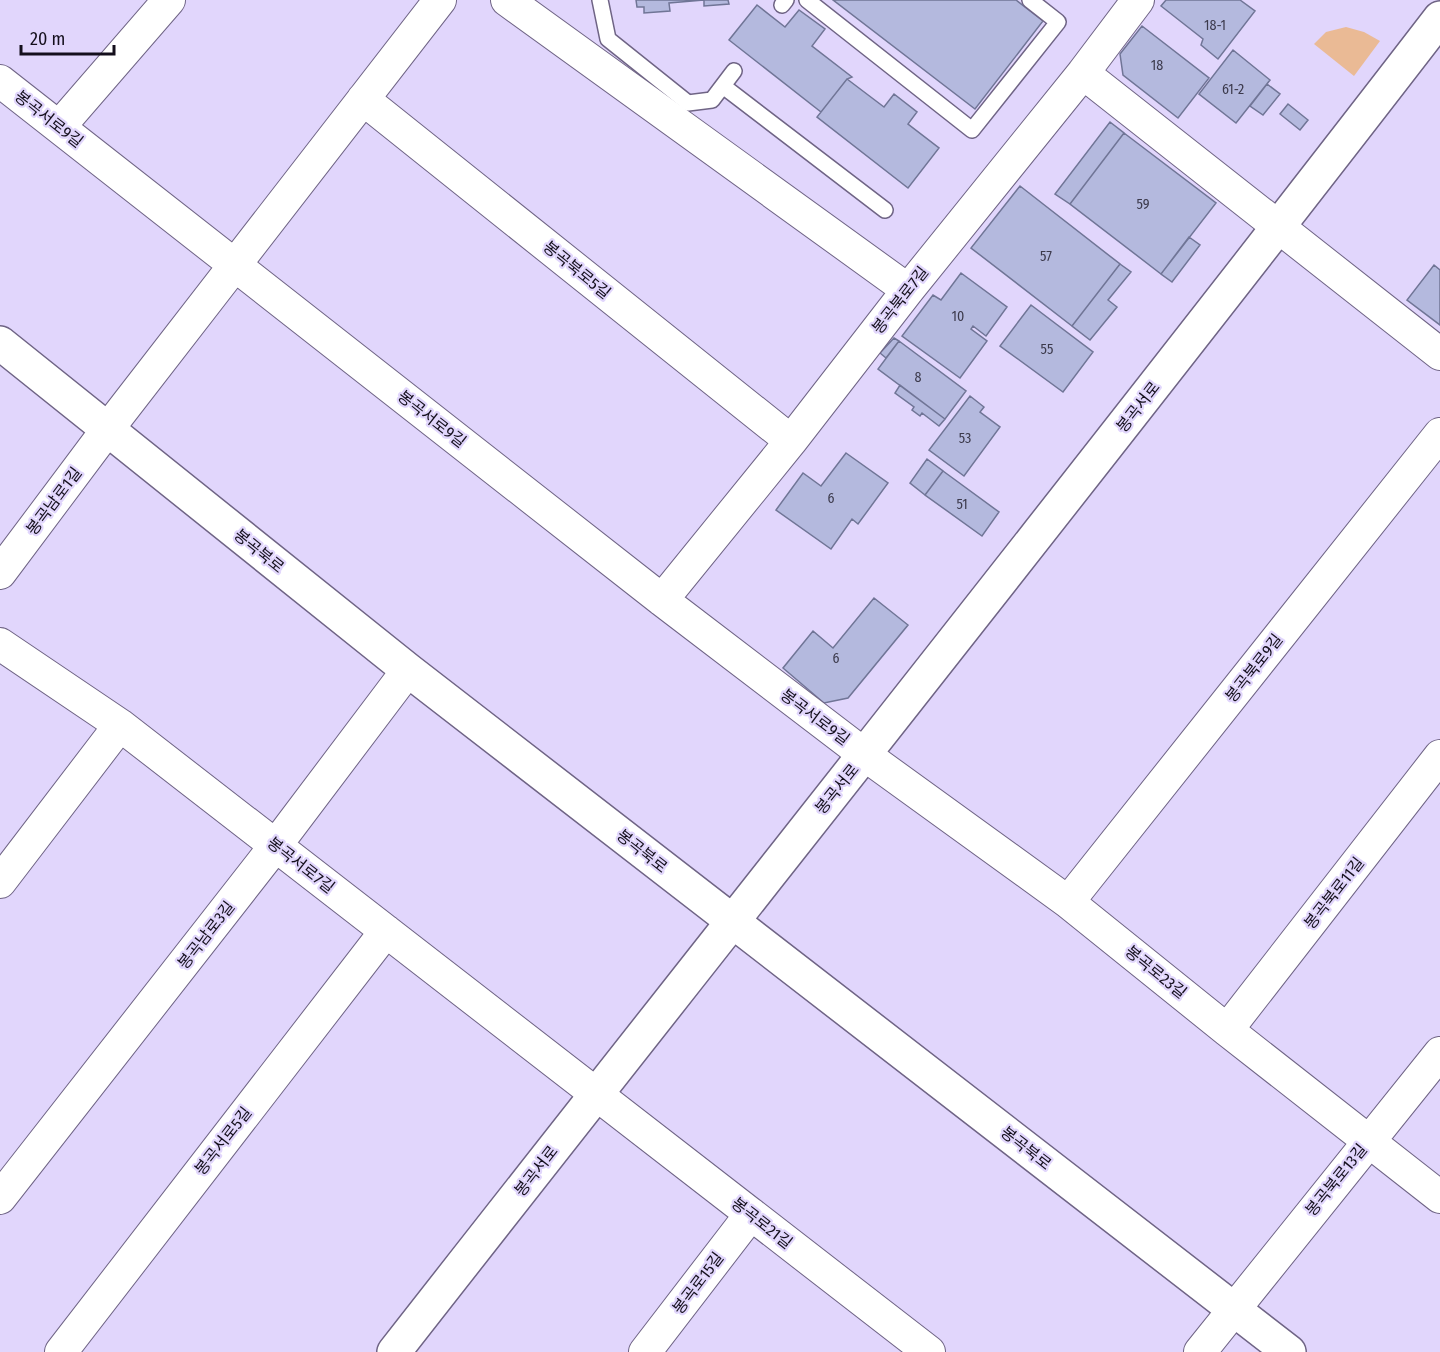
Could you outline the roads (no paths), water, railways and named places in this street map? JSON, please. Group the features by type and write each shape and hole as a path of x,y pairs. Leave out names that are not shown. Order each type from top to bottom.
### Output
{"street":[{"path":"59,127 169,0"},
{"path":"107,430 440,0"},
{"path":"507,0 908,290"},
{"name":"봉곡북로7길","path":"662,600 1083,73 1137,0"},
{"name":"봉곡서로","path":"394,1352 1280,226 1440,18"},
{"path":"1083,73 1440,354"},
{"name":"봉곡서로9길","path":"0,81 662,600 865,755"},
{"name":"봉곡북로5길","path":"363,99 791,441"},
{"name":"봉곡북로","path":"0,344 408,670 1289,1352"},
{"name":"봉곡남로1길","path":"0,573 107,430"},
{"name":"봉곡북로9길","path":"1068,902 1440,434"},
{"name":"봉곡서로7길","path":"0,644 120,724 596,1094"},
{"name":"봉곡남로3길","path":"0,1197 276,845 408,670"},
{"path":"0,882 120,724"},
{"name":"봉곡로23길","path":"865,755 1068,902 1440,1197"},
{"name":"봉곡북로11길","path":"1227,1030 1440,756"},
{"name":"봉곡서로5길","path":"61,1352 386,931"},
{"name":"봉곡북로13길","path":"1200,1352 1440,1053"},
{"name":"봉곡로21길","path":"596,1094 929,1352"},
{"name":"봉곡로15길","path":"645,1352 751,1214"}],"lane":[{"path":"600,0 608,39 688,103 712,100 734,71"},
{"path":"807,0 972,130 1059,22 1030,0"},
{"path":"723,86 885,210"}]}
